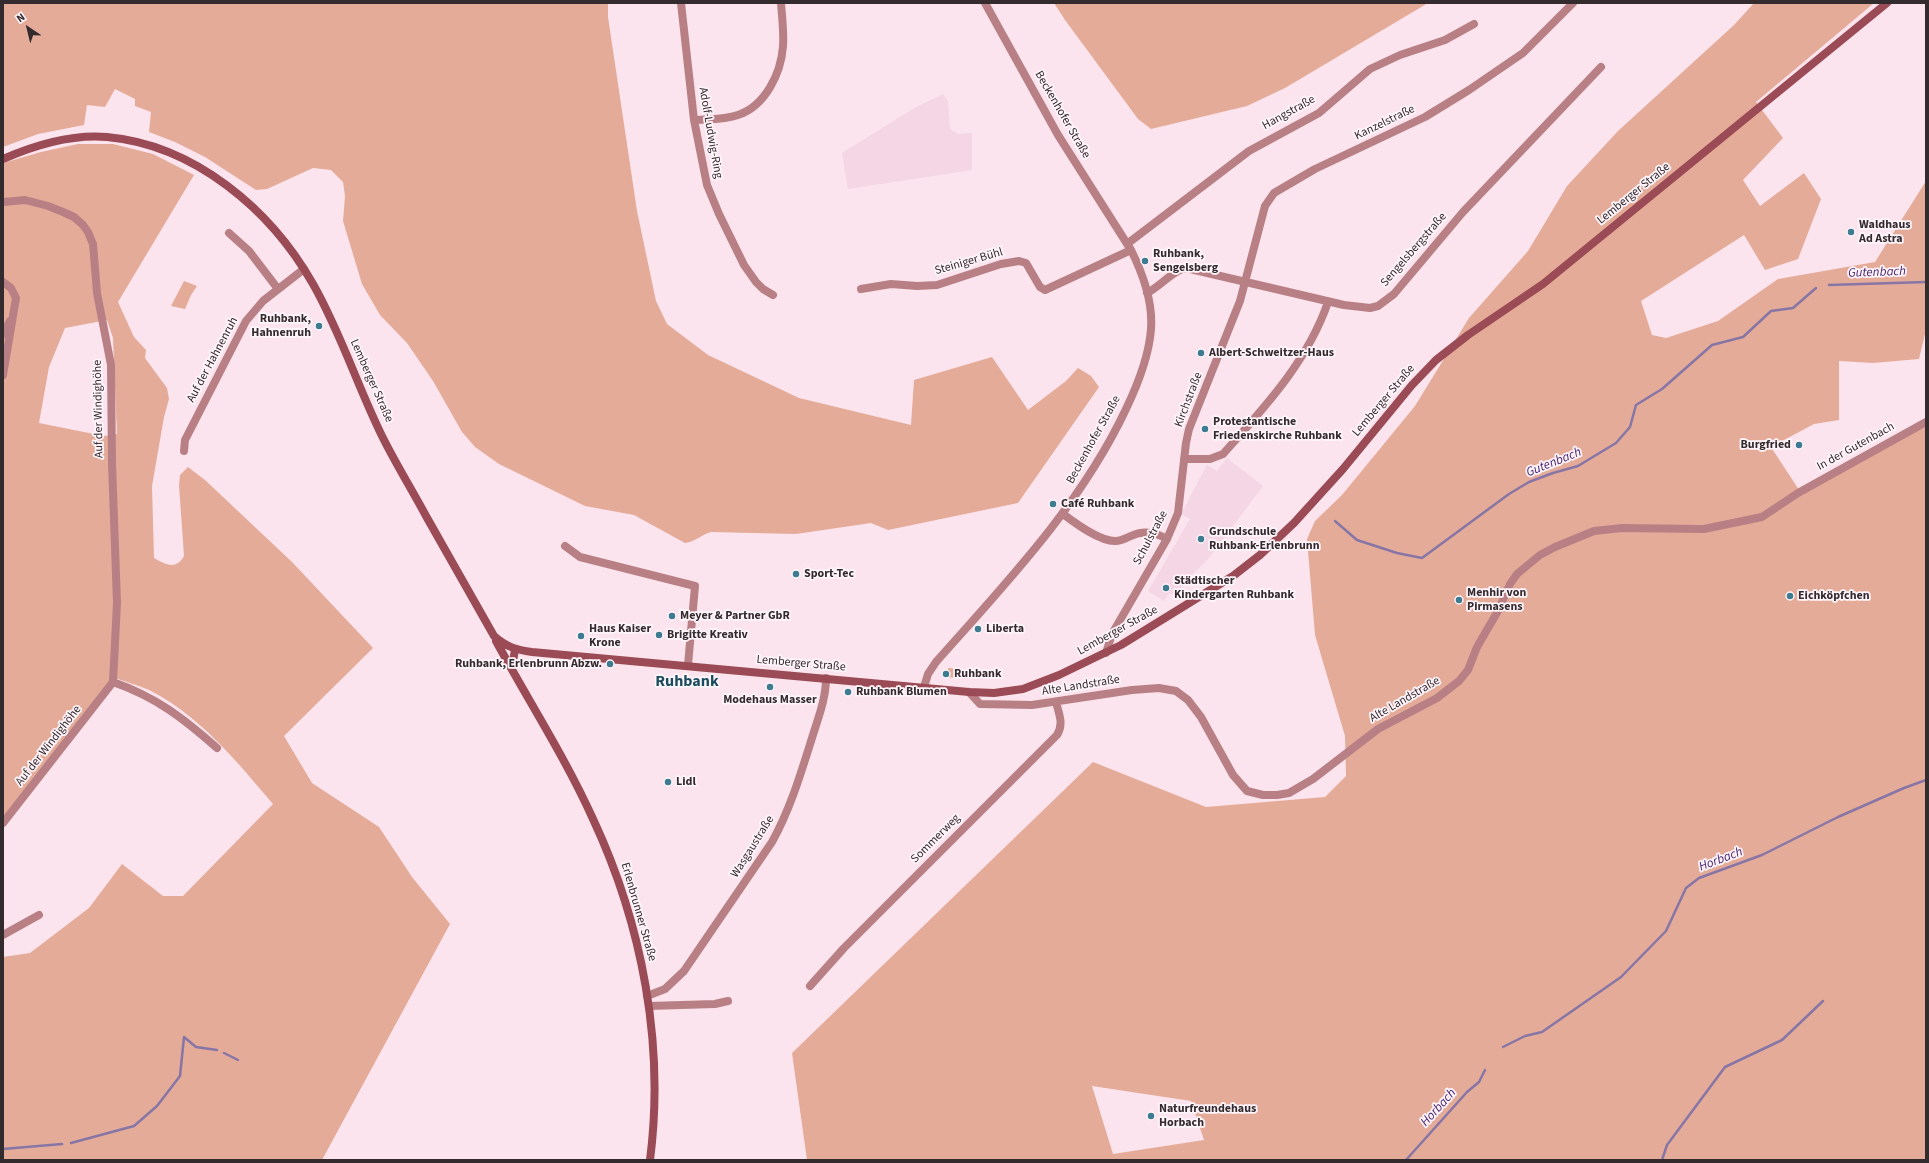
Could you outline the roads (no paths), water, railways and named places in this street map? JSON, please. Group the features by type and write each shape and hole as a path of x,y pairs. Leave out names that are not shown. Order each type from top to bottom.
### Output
{"main road":[{"name":"Lemberger Straße","path":"3,160 40,146 82,138 121,139 164,151 212,176 244,200 277,232 304,269 320,296 384,440 494,636 506,646 515,649 968,692 994,692 1023,689 1059,675 1106,653 1201,597 1260,555 1290,528 1326,489 1412,385 1436,360 1468,335 1552,277 1887,3"},
{"name":"Erlenbrunner Straße","path":"494,636 578,789 607,850 624,896 633,928 649,1006 654,1080 650,1160"},
{"path":"512,669 515,649"}],"street":[{"name":"Adolf-Ludwig-Ring","path":"681,3 694,120 707,185 719,214 749,274 763,289 773,295"},
{"path":"694,120 737,116 753,107 765,95 776,75 782,55 783,33 781,3"},
{"name":"Beckenhofer Straße","path":"924,687 928,674 936,662 1078,495 1108,444 1138,380 1145,361 1151,329 1147,293 1139,267 1129,247 1058,134 985,3"},
{"name":"Kanzelstraße","path":"1246,283 1265,206 1274,193 1315,169 1425,117 1464,94 1523,53 1573,3"},
{"name":"Hangstraße","path":"1129,247 1249,151 1269,138 1318,113 1370,69 1400,55 1450,38 1474,24"},
{"name":"Sengelsbergstraße","path":"1147,293 1183,268 1190,268 1328,302 1370,308 1378,306 1389,298 1463,212 1601,67"},
{"name":"Auf der Windighöhe","path":"3,202 25,200 48,206 63,212 83,225 93,244 96,293 111,365 112,463 117,603 113,682 3,823"},
{"path":"229,233 249,251 278,289"},
{"name":"Steiniger Bühl","path":"861,289 891,284 917,286 937,285 1000,264 1024,261 1028,265 1040,288 1045,290 1129,247"},
{"name":"Auf der Hahnenruh","path":"184,451 185,440 238,335 253,312 278,289 304,269"},
{"path":"3,282 11,288 16,298 3,375"},
{"name":"Kirchstraße","path":"1184,459 1189,429 1246,283"},
{"path":"1184,459 1210,459 1223,454 1293,371 1308,346 1328,302"},
{"path":"3,334 13,316"},
{"name":"In der Gutenbach","path":"1798,493 1926,422"},
{"name":"Schulstraße","path":"1106,653 1112,634 1167,538 1180,506 1184,459"},
{"name":"Alte Landstraße","path":"968,692 975,701 986,705 1032,705 1148,688 1176,691 1188,700 1201,717 1233,775 1247,791 1262,795 1289,793 1313,779 1378,729 1437,698 1459,682 1468,670 1477,647 1498,611 1510,584 1517,574 1540,555 1555,547 1594,531 1622,528 1704,529 1750,520 1762,517 1798,493"},
{"path":"1063,514 1092,533 1111,541 1148,532 1167,538"},
{"path":"565,546 580,557 695,586 688,665"},
{"name":"Wasgaustraße","path":"647,996 666,989 684,971 775,837 784,819 801,772 825,696 826,678"},
{"path":"113,682 155,700 182,718 217,748"},
{"name":"Sommerweg","path":"810,986 853,938 1057,734 1061,729 1061,723 1056,702"},
{"path":"3,935 38,915"},
{"path":"649,1006 715,1004 728,1001"}],"waterway":[{"name":"Gutenbach","path":"1829,285 1926,282"},
{"name":"Gutenbach","path":"1335,521 1357,540 1397,553 1422,558 1509,494 1529,482 1578,466 1616,443 1630,427 1636,405 1662,389 1712,345 1743,337 1771,311 1793,308 1816,288"},
{"name":"Horbach","path":"1503,1047 1525,1036 1542,1032 1621,977 1666,931 1686,888 1699,878 1762,855 1838,817 1926,780"},
{"path":"1662,1160 1667,1145 1725,1067 1782,1040 1823,1001"},
{"path":"71,1143 134,1126 157,1106 180,1076 184,1037 196,1047 217,1050"},
{"path":"224,1053 238,1060"},
{"name":"Horbach","path":"1406,1160 1467,1092 1479,1082 1485,1070"},
{"path":"3,1149 62,1144"}],"place":[{"name":"Waldhaus Ad Astra","path":"1851,232"},
{"name":"Ruhbank, Sengelsberg","path":"1145,261"},
{"name":"Ruhbank, Hahnenruh","path":"319,326"},
{"name":"Albert-Schweitzer-Haus","path":"1201,353"},
{"name":"Protestantische Friedenskirche Ruhbank","path":"1205,429"},
{"name":"Burgfried","path":"1799,445"},
{"name":"Café Ruhbank","path":"1053,504"},
{"name":"Grundschule Ruhbank-Erlenbrunn","path":"1201,539"},
{"name":"Sport-Tec","path":"796,574"},
{"name":"Städtischer Kindergarten Ruhbank","path":"1166,588"},
{"name":"Eichköpfchen","path":"1790,596"},
{"name":"Menhir von Pirmasens","path":"1459,600"},
{"name":"Meyer & Partner GbR","path":"672,616"},
{"name":"Liberta","path":"978,629"},
{"name":"Brigitte Kreativ","path":"659,635"},
{"name":"Haus Kaiser Krone","path":"581,636"},
{"name":"Ruhbank, Erlenbrunn Abzw.","path":"610,664"},
{"name":"Ruhbank","path":"946,674"},
{"name":"Modehaus Masser","path":"770,687"},
{"name":"Ruhbank Blumen","path":"848,692"},
{"name":"Lidl","path":"668,782"},
{"name":"Naturfreundehaus Horbach","path":"1151,1116"}],"district":[{"name":"Ruhbank","path":"687,682"}]}
